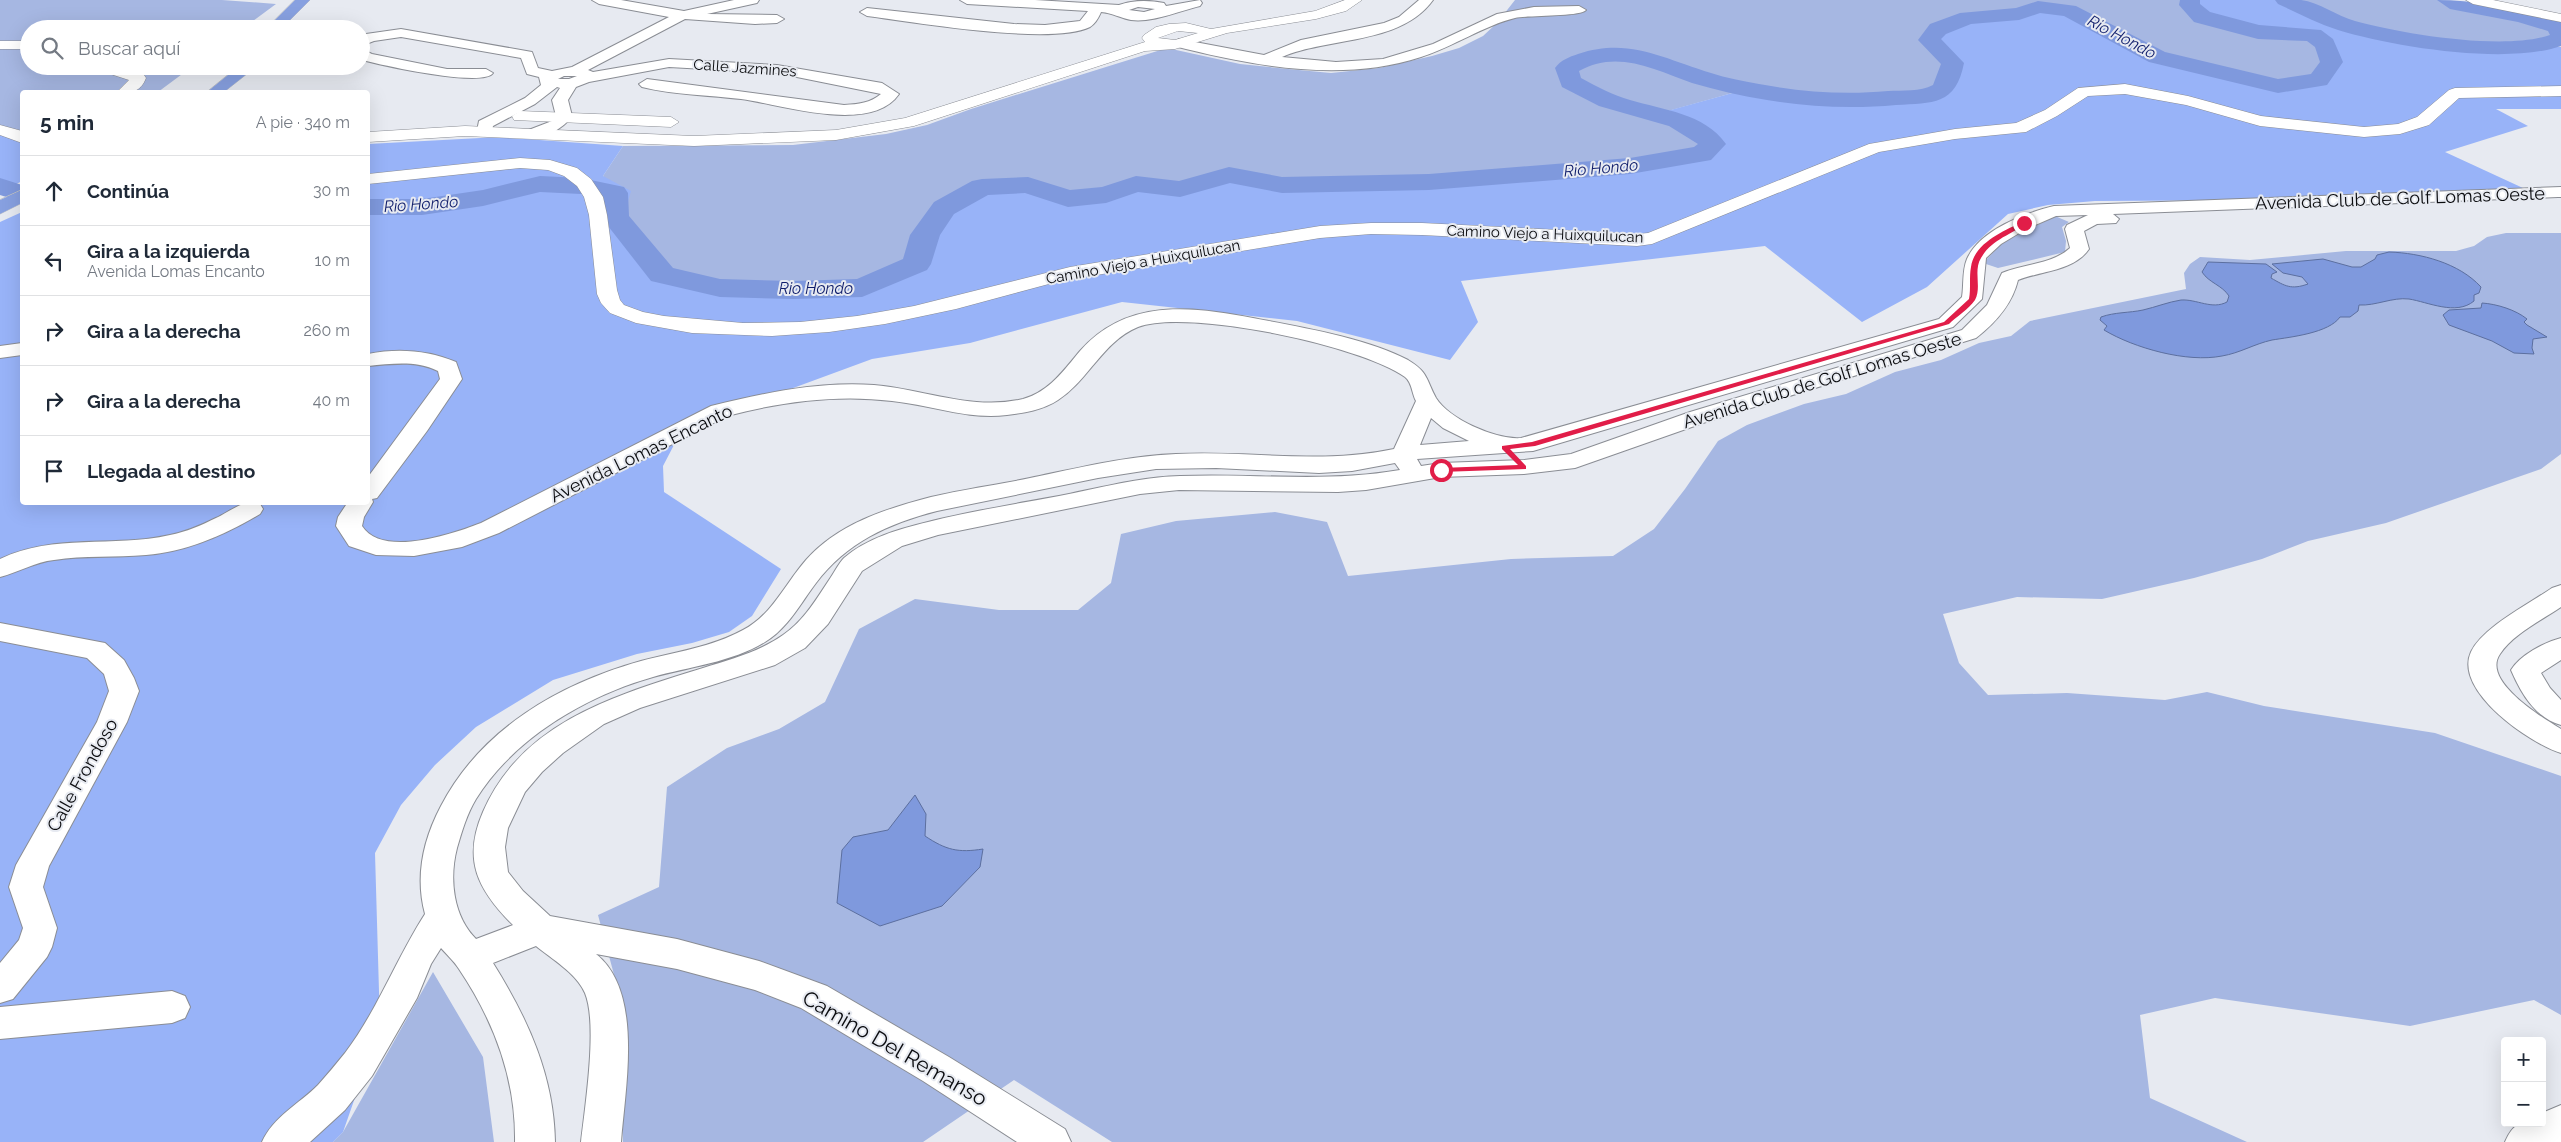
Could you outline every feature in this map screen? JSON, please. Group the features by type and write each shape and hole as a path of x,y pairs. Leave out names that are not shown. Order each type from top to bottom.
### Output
{"highway":[{"path":"285,20 309,3"},
{"path":"297,20 309,3"},
{"path":"208,90 221,75"},
{"path":"208,90 234,75"},
{"path":"0,208 20,197"},
{"path":"0,221 20,211"}],"main road":[{"path":"370,130 490,125 532,134 694,141 836,135 908,122 1081,66 1156,38 1180,43 1198,31 1306,8 1332,0"},
{"path":"776,122 858,118 925,107 1156,38 1323,13 1342,8 1355,0"},
{"path":"2473,0 2561,18"},
{"path":"2492,0 2561,14"},
{"path":"0,45 20,45"},
{"path":"128,75 138,78 135,85 128,90"},
{"name":"Camino Viejo a Huixquilucan","path":"370,179 529,162 558,166 587,185 601,226 601,256 607,298 616,309 633,316 699,327 755,331 795,330 866,322 946,305 1052,277 1320,232 1452,229 1636,240 1652,238 1875,148 1955,134 2020,128 2051,113 2084,91 2101,88 2125,89 2188,101 2260,121 2364,132 2400,129 2423,120 2455,93 2561,91"},
{"path":"370,138 439,132 564,116 690,123"},
{"path":"0,120 20,121"},
{"path":"0,130 12,132 20,137"}],"street":[{"path":"599,0 684,15 747,22 777,18"},
{"path":"532,134 558,124 564,116 560,100 577,77 684,15 752,0"},
{"path":"967,0 1096,9 1144,16 1160,9 1210,1"},
{"path":"1267,58 1305,43 1358,34 1406,18 1422,7 1426,0"},
{"path":"867,12 1014,28 1065,30 1084,25 1096,9"},
{"path":"1160,9 1161,22 1198,31 1228,45 1352,65"},
{"path":"1180,43 1214,51 1310,64 1352,65 1382,63 1419,53 1508,15 1537,11 1579,10"},
{"path":"1126,13 1156,38"},
{"path":"370,38 385,33 411,35 527,55 532,71 551,79 577,77"},
{"path":"370,58 447,73 486,74"},
{"name":"Calle Jazmines","path":"577,77 669,63 777,69 882,88 891,94 885,102 860,108 834,110 751,96 678,91 647,84"},
{"path":"490,125 530,101 551,79"},
{"name":"Avenida Club de Golf Lomas Oeste","path":"601,1142 608,1063 608,1013 602,990 588,968 540,929 511,901 492,875 489,847 492,828 502,804 514,784 531,764 552,745 594,716 630,701 765,658 795,641 818,618 852,565 893,540 933,528 1140,487 1179,482 1311,486 1366,483 1408,465 1436,449 1505,448 1533,444 1946,323 1972,299 1975,282 1974,267 1978,256 1996,237 2054,211 2560,190"},
{"name":"Avenida Club de Golf Lomas Oeste","path":"2083,223 2094,219 2278,216 2535,206 2551,203 2560,190"},
{"path":"2054,211 2083,223"},
{"path":"1974,267 2009,277 2021,271 2067,259 2080,248 2074,229 2083,223"},
{"name":"Avenida Club de Golf Lomas Oeste","path":"535,1142 534,1095 522,1052 471,957 452,936 443,916 437,885 438,858 445,829 454,806 476,775 500,750 530,724 597,687 660,666 725,648 761,634 782,612 812,569 830,550 853,534 887,518 928,506 1128,466 1173,461 1222,460 1339,465 1408,465 1441,470 1524,467 1575,461 1698,417 1969,334 1984,322 1997,307 2005,295 2009,277"},
{"name":"Avenida Lomas Encanto","path":"359,505 351,517 349,526 358,540 376,547 403,550 428,549 461,540 490,528 719,412 748,403 777,397 853,392 889,393 980,409 1029,405 1054,392 1106,336 1130,323 1161,316 1207,317 1237,322 1307,336 1382,356 1413,373 1423,385 1427,401 1439,414 1456,426 1505,448 1524,467"},
{"path":"0,352 20,349"},
{"path":"370,360 403,356 434,360 448,367 451,379 419,426 370,489"},
{"path":"1408,465 1427,401"},
{"path":"0,569 33,554 57,550 147,547 171,544 231,521 251,508"},
{"path":"2561,594 2498,638 2484,654 2484,676 2505,704 2541,731 2561,742"},
{"name":"Calle Frondoso","path":"0,632 95,650 105,657 116,669 124,690 112,722 33,865 26,887 40,928 35,947 0,988"},
{"path":"2561,647 2525,670 2532,688 2550,708 2561,715"},
{"path":"282,1142 331,1098 359,1064 404,987 416,958 443,916"},
{"path":"471,957 540,929"},
{"name":"Camino Del Remanso","path":"540,929 677,954 759,976 814,997 936,1069 1051,1142"},
{"path":"0,1023 172,1007"},
{"path":"2525,1142 2561,1123"}],"shaded area":[{"path":"0,0 222,0 276,4 254,20 20,20 20,75 181,75 161,90 20,90 20,134 0,129"},
{"path":"1515,0 2182,0 2182,4 2259,35 2309,36 2318,44 2324,60 2312,78 2275,83 2161,56 2089,15 2034,5 2013,12 1935,54 1945,63 1939,85 1931,92 1859,98 1792,94 1754,87 1650,116 1692,132 1704,143 1695,151 1626,163 1427,178 1284,181 1228,171 1180,185 1135,180 1103,191 1071,194 1031,181 916,235 907,263 860,283 795,285 725,284 671,271 646,237 624,215 603,176 623,146 793,145 886,134 927,125 971,109 1167,48 1240,64 1288,69 1331,73 1379,68 1459,48 1483,36 1497,23"},
{"path":"2182,0 2292,0 2350,24 2390,34 2479,45 2561,47 2561,109 2496,109 2528,126 2445,152 2523,188 2290,200 2095,201 2048,205 2008,214 1927,287 1862,322 1765,246 1461,281 1478,322 1450,360 1297,321 1122,302 970,343 872,359 736,409 675,443 663,466 664,492 781,569 752,616 729,632 692,643 637,654 553,680 476,727 435,765 401,805 375,853 380,1026 343,1132 333,1142 0,1142 0,222 20,213 20,505 370,505 370,144 499,137 623,146 603,176 631,191 624,215 646,237 671,271 725,284 795,285 860,283 907,263 916,235 936,206 979,183 1031,181 1071,194 1103,191 1135,180 1180,185 1228,171 1284,181 1427,178 1626,163 1695,151 1704,143 1686,129 1649,116 1754,87 1792,94 1859,98 1931,92 1940,85 1945,63 1921,40 1932,27 1963,16 2013,12 2034,5 2072,8 2089,15 2161,56 2275,83 2312,78 2324,60 2318,43 2309,36 2259,35 2196,17 2182,4"},
{"path":"2292,0 2440,0 2452,7 2519,17 2549,26 2554,36 2531,45 2479,45 2391,34 2350,24"},
{"path":"0,129 20,134 20,182 0,193"},
{"path":"2055,216 2069,222 2062,227 2066,241 2065,252 1998,268 1986,264 1985,261 2002,243"},
{"path":"2506,233 2561,233 2561,454 2541,469 2386,523 2308,541 2262,559 2194,578 2102,599 2017,597 1943,614 1959,663 1988,695 2067,693 2165,700 2207,692 2264,706 2435,733 2561,776 2561,1015 2534,1000 2410,1026 2215,998 2140,1015 2150,1098 2247,1142 1112,1142 1014,1080 923,1142 623,1142 620,997 598,915 659,887 667,787 727,748 779,729 825,702 859,629 915,599 999,610 1078,610 1111,583 1121,534 1176,521 1275,512 1327,522 1348,576 1511,559 1613,556 1654,529 1685,489 1718,441 1747,425 1804,404 1846,394 1895,372 1941,360 1979,343 2011,336 2030,321 2186,289 2184,273 2190,264 2200,257 2250,260 2346,251 2456,251 2474,246 2487,237"},
{"path":"2389,252 2426,257 2451,266 2481,287 2479,293 2474,295 2474,301 2467,305 2451,308 2409,299 2359,305 2358,311 2350,317 2340,317 2319,331 2272,340 2229,355 2208,358 2177,356 2130,343 2104,330 2107,326 2100,320 2101,317 2106,315 2143,310 2181,300 2210,305 2227,302 2229,296 2226,292 2208,279 2202,272 2208,262 2266,264 2277,272 2272,274 2271,278 2284,285 2297,287 2308,284 2302,277 2283,273 2272,264 2323,259 2352,267 2361,267 2375,259 2377,255"},
{"path":"2482,303 2512,310 2527,319 2524,322 2527,325 2547,337 2533,339 2532,348 2534,354 2514,353 2492,341 2449,325 2443,315 2449,310 2481,308"},
{"path":"915,795 926,814 925,836 952,849 966,851 983,849 980,867 942,906 880,926 837,903 842,850 853,837 888,830"},
{"path":"433,972 483,1057 494,1142 333,1142 343,1132"}],"waterway":[{"name":"Rio Hondo","path":"370,207 422,207 483,198 540,184 581,186 614,193 615,217 662,275 720,288 793,290 862,288 916,264 925,235 944,208 982,187 1028,185 1068,199 1106,195 1136,184 1180,189 1229,175 1282,185 1429,182 1630,166 1702,154 1713,144 1702,134 1678,121 1621,106 1570,82 1567,68 1578,62 1603,56 1616,55 1643,58 1702,78 1780,95 1845,100 1928,96 1935,94 1946,84 1953,63 1929,40 1938,29 1968,18 2019,14 2038,7 2069,10 2157,57 2278,86 2319,80 2332,62 2325,44 2313,35 2258,32 2202,17 2189,5 2190,0"},
{"name":"Rio Hondo","path":"2285,0 2345,25 2390,36 2482,48 2538,47 2561,39"},
{"name":"Rio Hondo","path":"2447,0 2457,5 2521,16 2557,27 2561,35"},
{"name":"Rio Hondo","path":"0,186 20,193"}],"route":[{"path":"1441,470 1524,467 1505,448 1533,444 1946,323 1959,314 1972,299 1975,282 1974,267 1978,256 1996,237 2024,223"}]}
